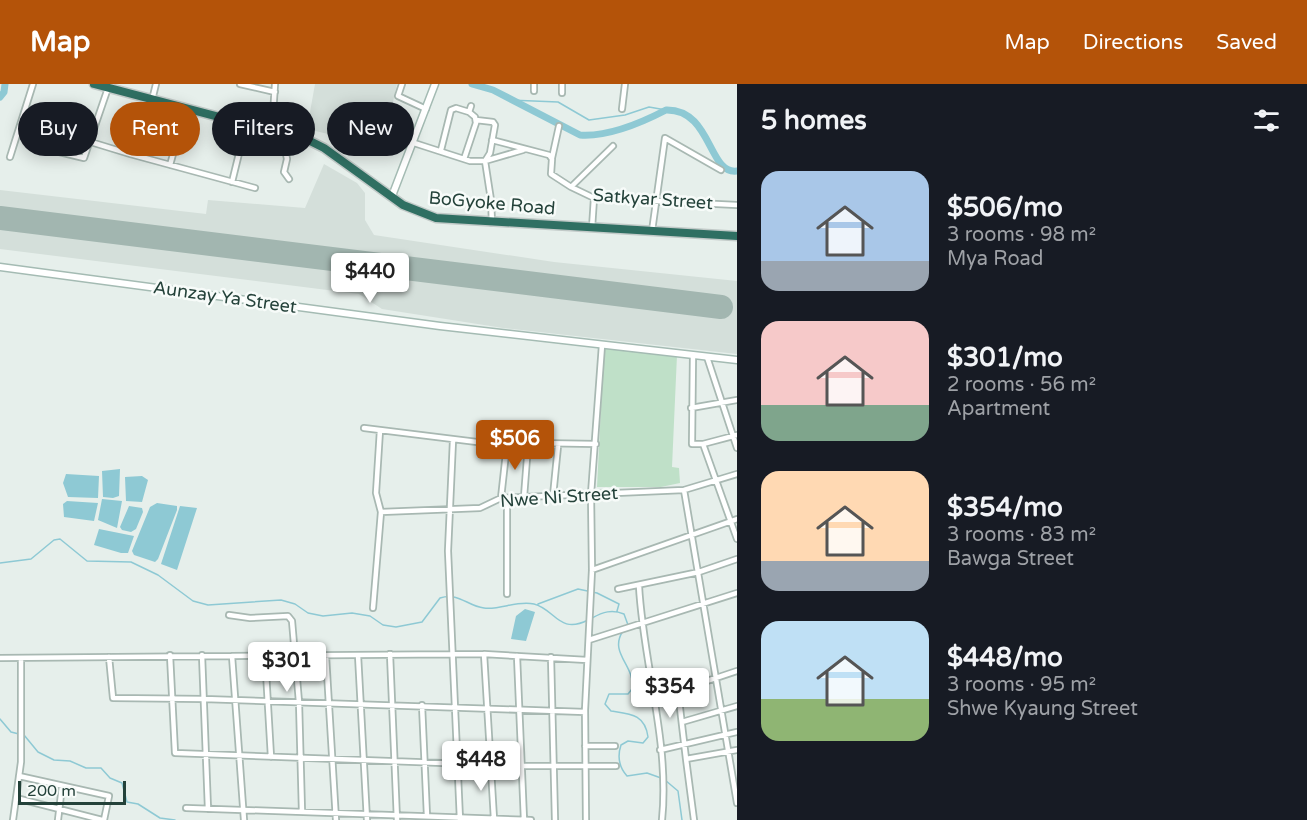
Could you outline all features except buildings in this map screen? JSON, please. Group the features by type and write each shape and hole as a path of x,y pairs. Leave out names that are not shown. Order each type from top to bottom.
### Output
{"highway":[{"name":"BoGyoke Road","path":"94,84 160,102"},
{"name":"BoGyoke Road","path":"315,145 324,148 393,196 427,216 492,223 737,236"}],"street":[{"path":"28,102 33,84"},
{"path":"152,100 156,84"},
{"path":"240,84 275,92"},
{"path":"274,102 275,84"},
{"path":"402,84 398,96 426,109"},
{"path":"393,196 415,143 435,84"},
{"path":"534,84 534,91"},
{"path":"562,84 562,93"},
{"path":"622,109 625,84"},
{"path":"98,121 108,88"},
{"path":"441,150 451,110 470,109 476,120 464,159"},
{"path":"476,120 495,123 490,153 485,161 492,223"},
{"path":"492,140 544,153 552,159 559,126"},
{"path":"10,157 18,133"},
{"path":"652,231 654,201 665,138 721,170"},
{"path":"98,143 255,188"},
{"path":"415,143 464,159 485,161 526,149"},
{"name":"Satkyar Street","path":"571,188 613,146"},
{"path":"170,165 173,156"},
{"path":"232,182 238,156"},
{"path":"286,156 284,172 289,179"},
{"name":"Satkyar Street","path":"552,159 550,174 571,188 594,198 737,205"},
{"path":"592,228 594,198"},
{"name":"Aunzay Ya Street","path":"0,267 602,345 737,360"},
{"path":"586,820 585,712 592,570 591,494 602,345"},
{"path":"693,355 692,444 703,444 735,436"},
{"path":"707,357 737,447"},
{"path":"691,408 737,400"},
{"path":"364,428 453,440 507,444 558,446 596,444"},
{"path":"373,608 381,512 375,493 380,430"},
{"path":"453,440 448,508 448,551 452,599 452,654 460,819"},
{"path":"507,444 504,498 507,594"},
{"path":"703,444 737,539"},
{"path":"524,497 528,445"},
{"path":"553,496 558,446"},
{"name":"Nwe Ni Street","path":"381,512 480,508 504,498 684,490 737,474"},
{"path":"684,490 737,803"},
{"path":"592,570 737,519"},
{"path":"618,589 699,572 737,560"},
{"path":"639,586 642,625 663,770 662,820"},
{"path":"589,640 737,593"},
{"path":"229,615 250,618 288,616 292,621 299,702 302,812"},
{"path":"390,654 397,817"},
{"path":"484,654 494,819"},
{"path":"0,658 484,654 587,660"},
{"path":"170,655 175,753 555,767 616,766"},
{"path":"202,655 208,809"},
{"path":"265,655 271,757"},
{"path":"358,655 367,820"},
{"path":"232,656 244,820"},
{"path":"326,656 336,820"},
{"path":"517,656 524,820"},
{"path":"109,657 113,699 172,698 585,712"},
{"path":"551,657 555,820"},
{"path":"13,820 23,735 21,658"},
{"path":"653,699 737,671"},
{"path":"678,691 694,820"},
{"path":"422,705 427,816"},
{"path":"682,722 737,705"},
{"path":"660,750 737,732"},
{"path":"585,746 615,746"},
{"path":"686,759 737,750"},
{"path":"16,798 103,820 109,796 19,776"},
{"path":"58,820 62,786"},
{"path":"186,808 531,820"}],"shaded area":[{"path":"315,84 397,84 393,102 327,102 327,134 315,131 315,102 312,102"},
{"path":"324,164 357,183 365,193 365,220 374,235 554,262 737,281 737,354 503,328 382,309 359,294 0,249 0,190 206,214 208,200 305,208"}],"green space":[{"path":"604,347 677,355 672,467 679,468 680,483 661,487 597,487"}],"water":[{"path":"120,469 119,496 103,497 102,471"},
{"path":"66,474 99,476 98,498 68,497 63,483"},
{"path":"142,476 148,480 142,502 126,501 125,477"},
{"path":"102,499 122,501 117,528 98,520"},
{"path":"67,501 98,503 94,521 64,517 63,504"},
{"path":"157,503 177,506 177,510 155,562 134,555 132,551 150,507"},
{"path":"129,506 142,508 143,512 136,529 131,532 122,530 120,527"},
{"path":"180,506 197,508 177,570 161,564"},
{"path":"99,529 134,536 128,553 94,545"},
{"path":"525,609 535,612 526,641 511,639 516,616"}],"waterway":[{"path":"0,97 4,92 5,84"},
{"path":"472,84 493,90 580,135 613,131 666,110 681,112 701,130 720,163 728,169 737,171"},
{"path":"509,100 558,102 589,120 625,115 649,107 666,110"},
{"path":"0,563 31,559 54,540 60,539 87,561 131,562 158,575 193,601 208,605 281,600 295,604 308,613 323,616 352,613 370,616 383,625 396,627 422,622 440,598 452,597 484,608 521,603 534,604 570,625 588,620"},
{"path":"538,604 578,589 597,593 619,604 617,611"},
{"path":"592,618 612,611 624,614 628,625"},
{"path":"623,631 619,639 620,653 630,673 632,689 628,694 609,694 605,704 611,711 636,716 646,729 648,737 643,743 628,741 621,745 620,762 627,776 647,773 661,778"},
{"path":"0,719 11,732 19,734"},
{"path":"24,735 38,752 54,760 70,761 86,768 101,768 110,778 122,783 127,802 138,804 160,818 175,820"},
{"path":"665,780 678,791 682,820"}],"runway":[{"path":"0,218 721,307"}]}
